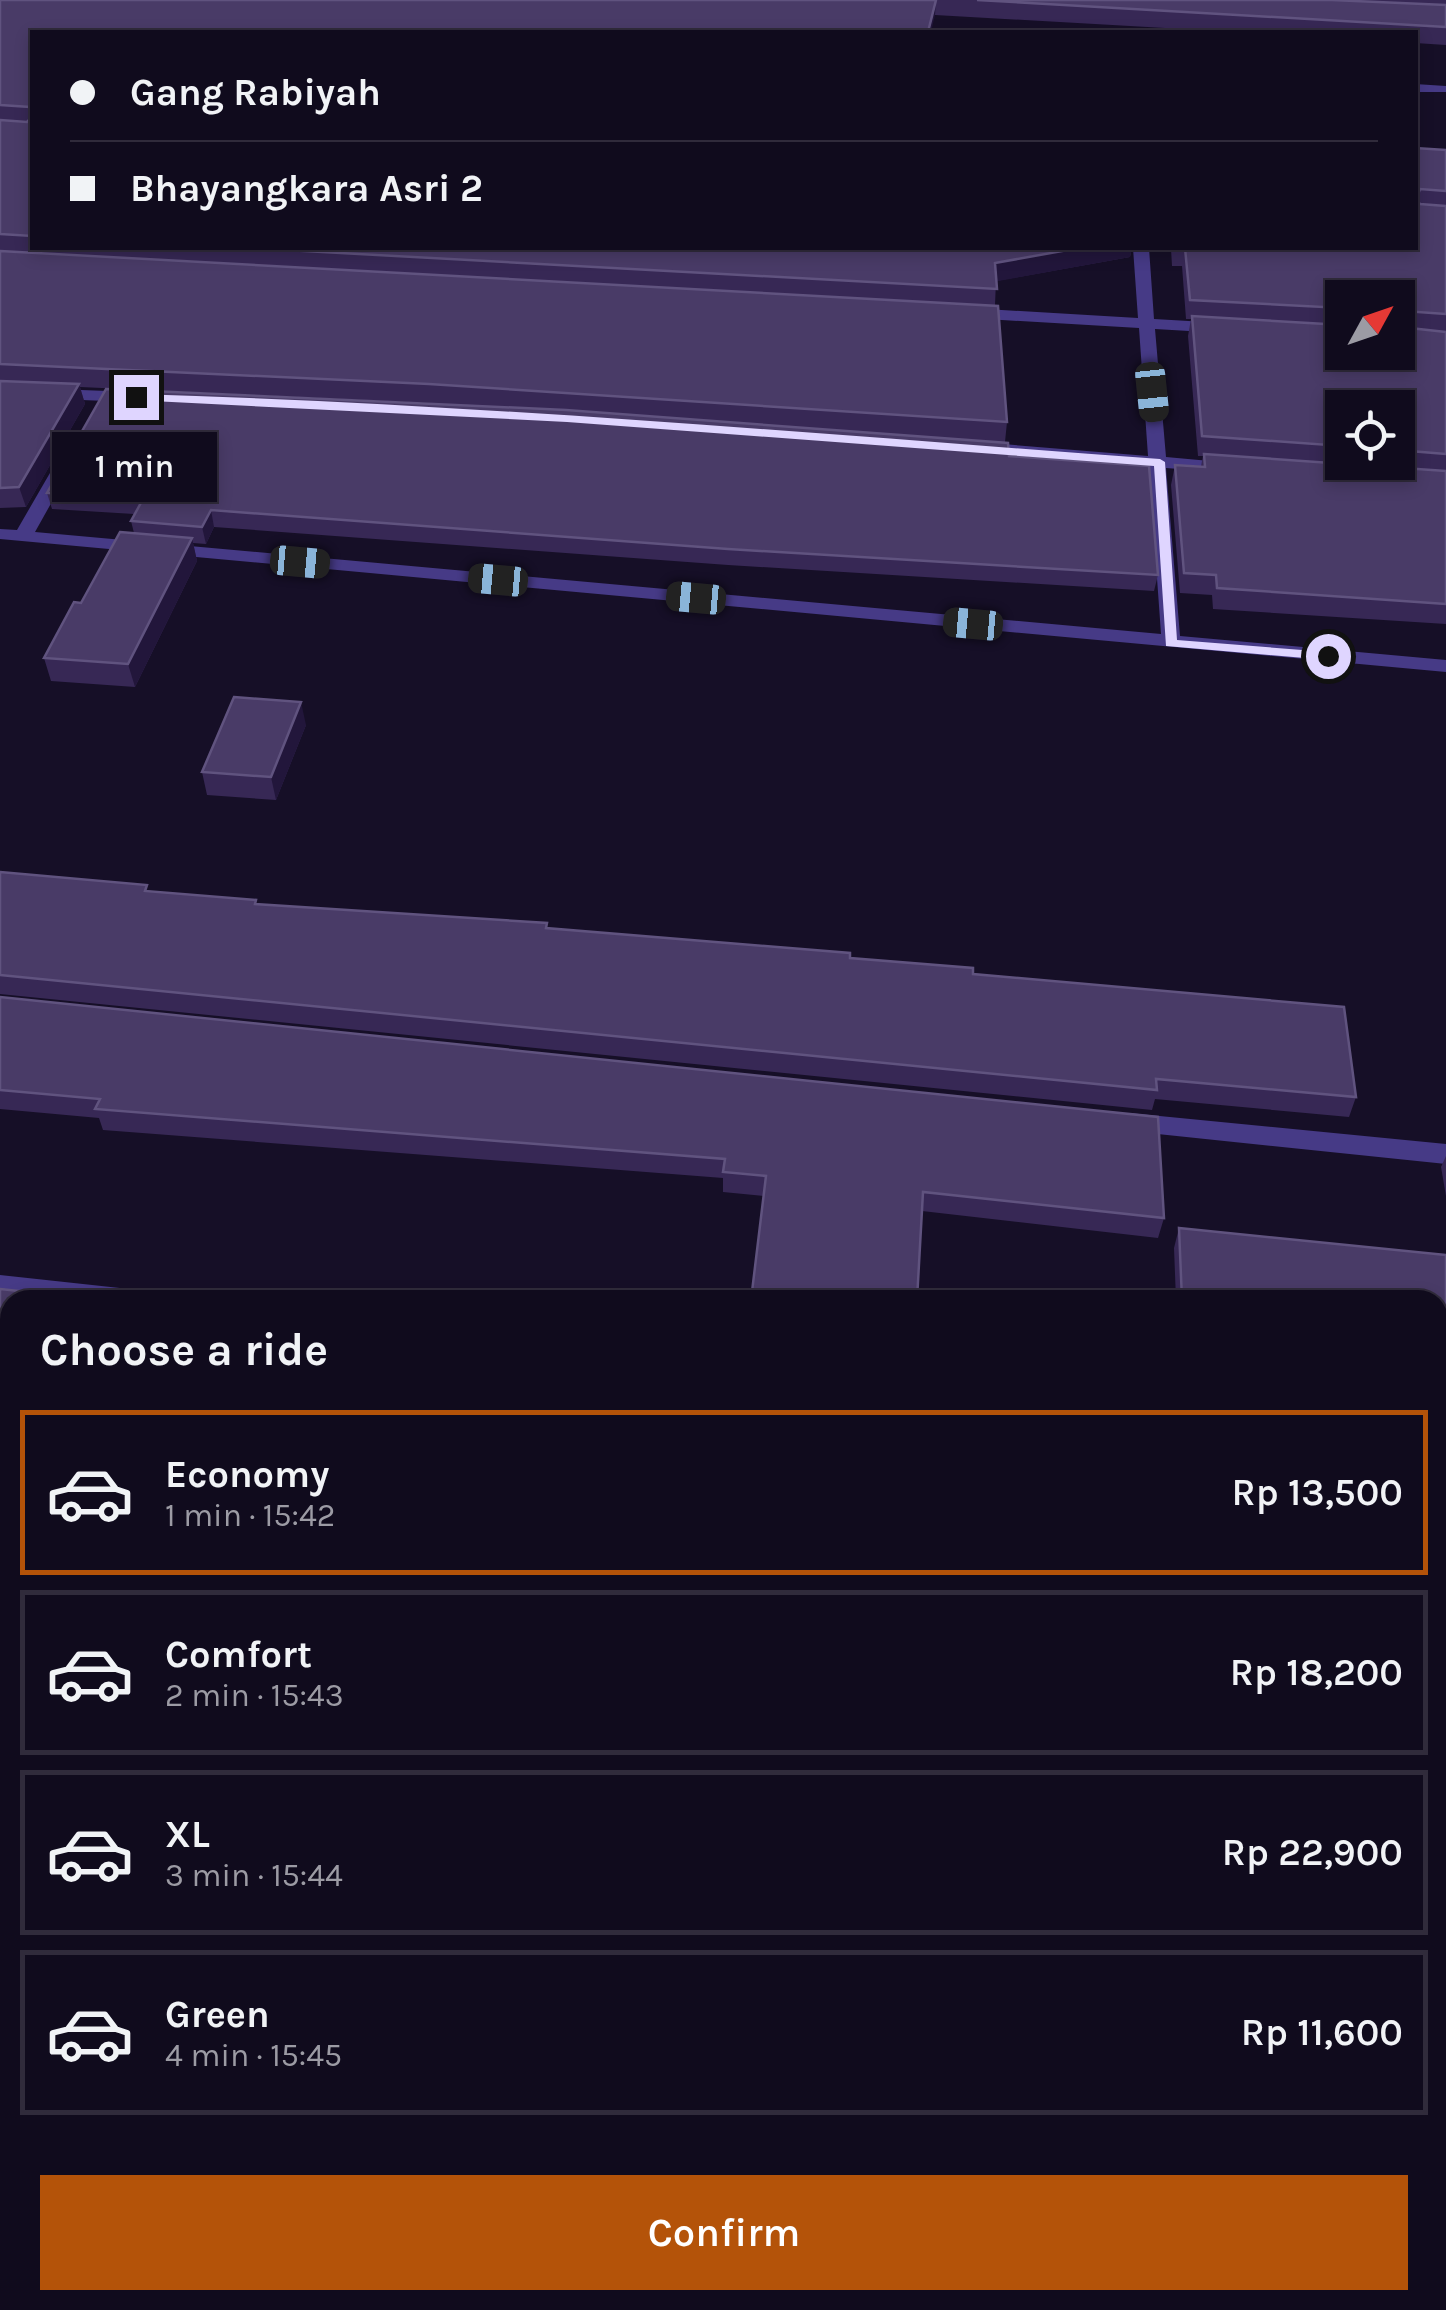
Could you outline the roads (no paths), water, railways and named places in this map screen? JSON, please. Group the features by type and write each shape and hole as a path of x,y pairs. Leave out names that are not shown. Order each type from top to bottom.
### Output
{"street":[{"path":"1418,88 1440,89"},
{"path":"1141,250 1171,643"},
{"path":"947,312 1244,329"},
{"path":"0,392 152,398"},
{"path":"92,414 102,396"},
{"path":"964,446 1255,469"},
{"path":"24,536 73,448"},
{"path":"0,534 1446,666"},
{"path":"1113,1120 1446,1154"},
{"path":"0,1286 37,1290"}]}
